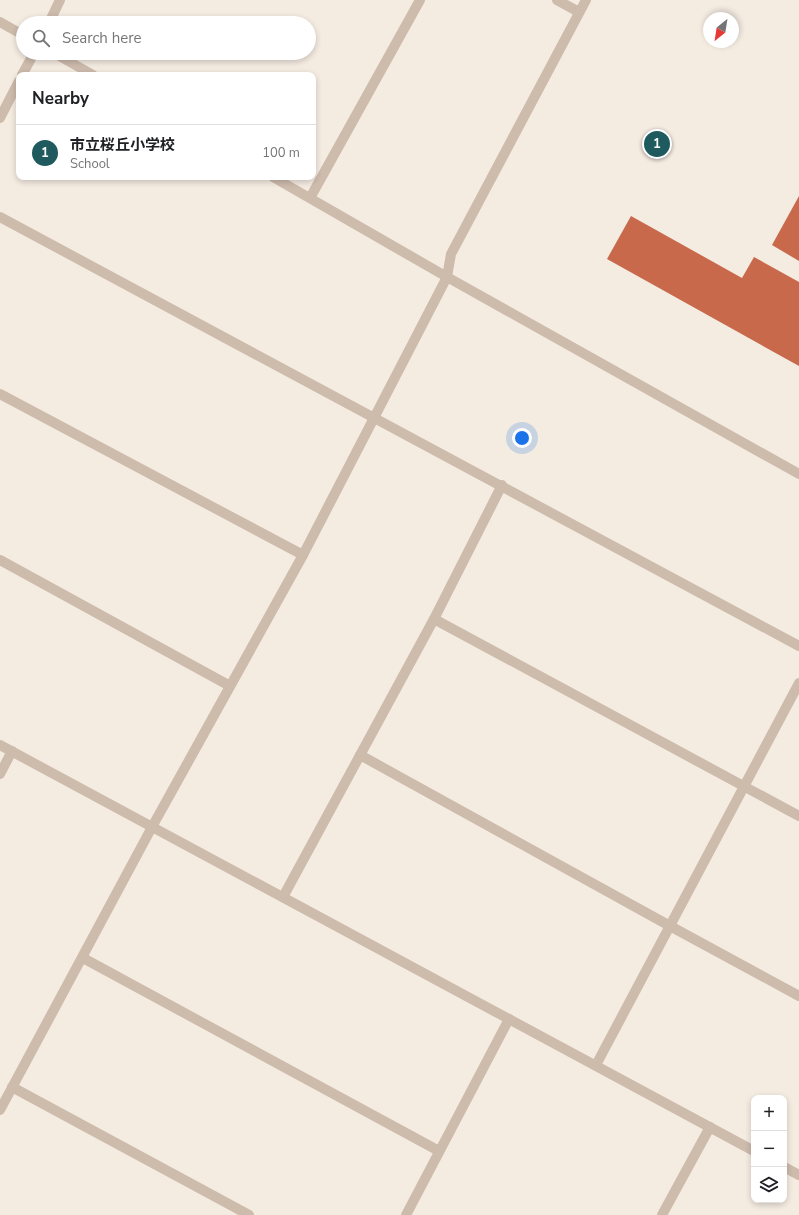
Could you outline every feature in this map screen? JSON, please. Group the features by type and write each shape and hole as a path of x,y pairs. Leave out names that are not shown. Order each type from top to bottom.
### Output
{"street":[{"path":"52,16 60,0"},
{"path":"310,198 420,0"},
{"path":"557,0 579,12"},
{"path":"0,1110 152,827 303,554 447,277 451,254 586,0"},
{"path":"0,22 16,31"},
{"path":"24,72 30,60"},
{"path":"66,60 88,72"},
{"path":"0,118 16,88"},
{"path":"278,180 447,277 799,474"},
{"path":"0,217 799,646"},
{"path":"0,394 303,554"},
{"path":"283,897 434,619 502,486"},
{"path":"0,560 230,686"},
{"path":"434,619 799,816"},
{"path":"596,1066 799,683"},
{"path":"0,745 751,1149"},
{"path":"0,774 12,751"},
{"path":"360,755 799,996"},
{"path":"83,958 439,1151"},
{"path":"406,1215 509,1019"},
{"path":"12,1087 249,1215"},
{"path":"662,1215 710,1127"},
{"path":"787,1169 799,1175"}],"building":[{"path":"799,196 799,261 772,245"},
{"path":"631,216 742,278 754,257 799,282 799,366 607,259"}],"place":[{"name":"市立桜丘小学校","path":"657,144"}]}
